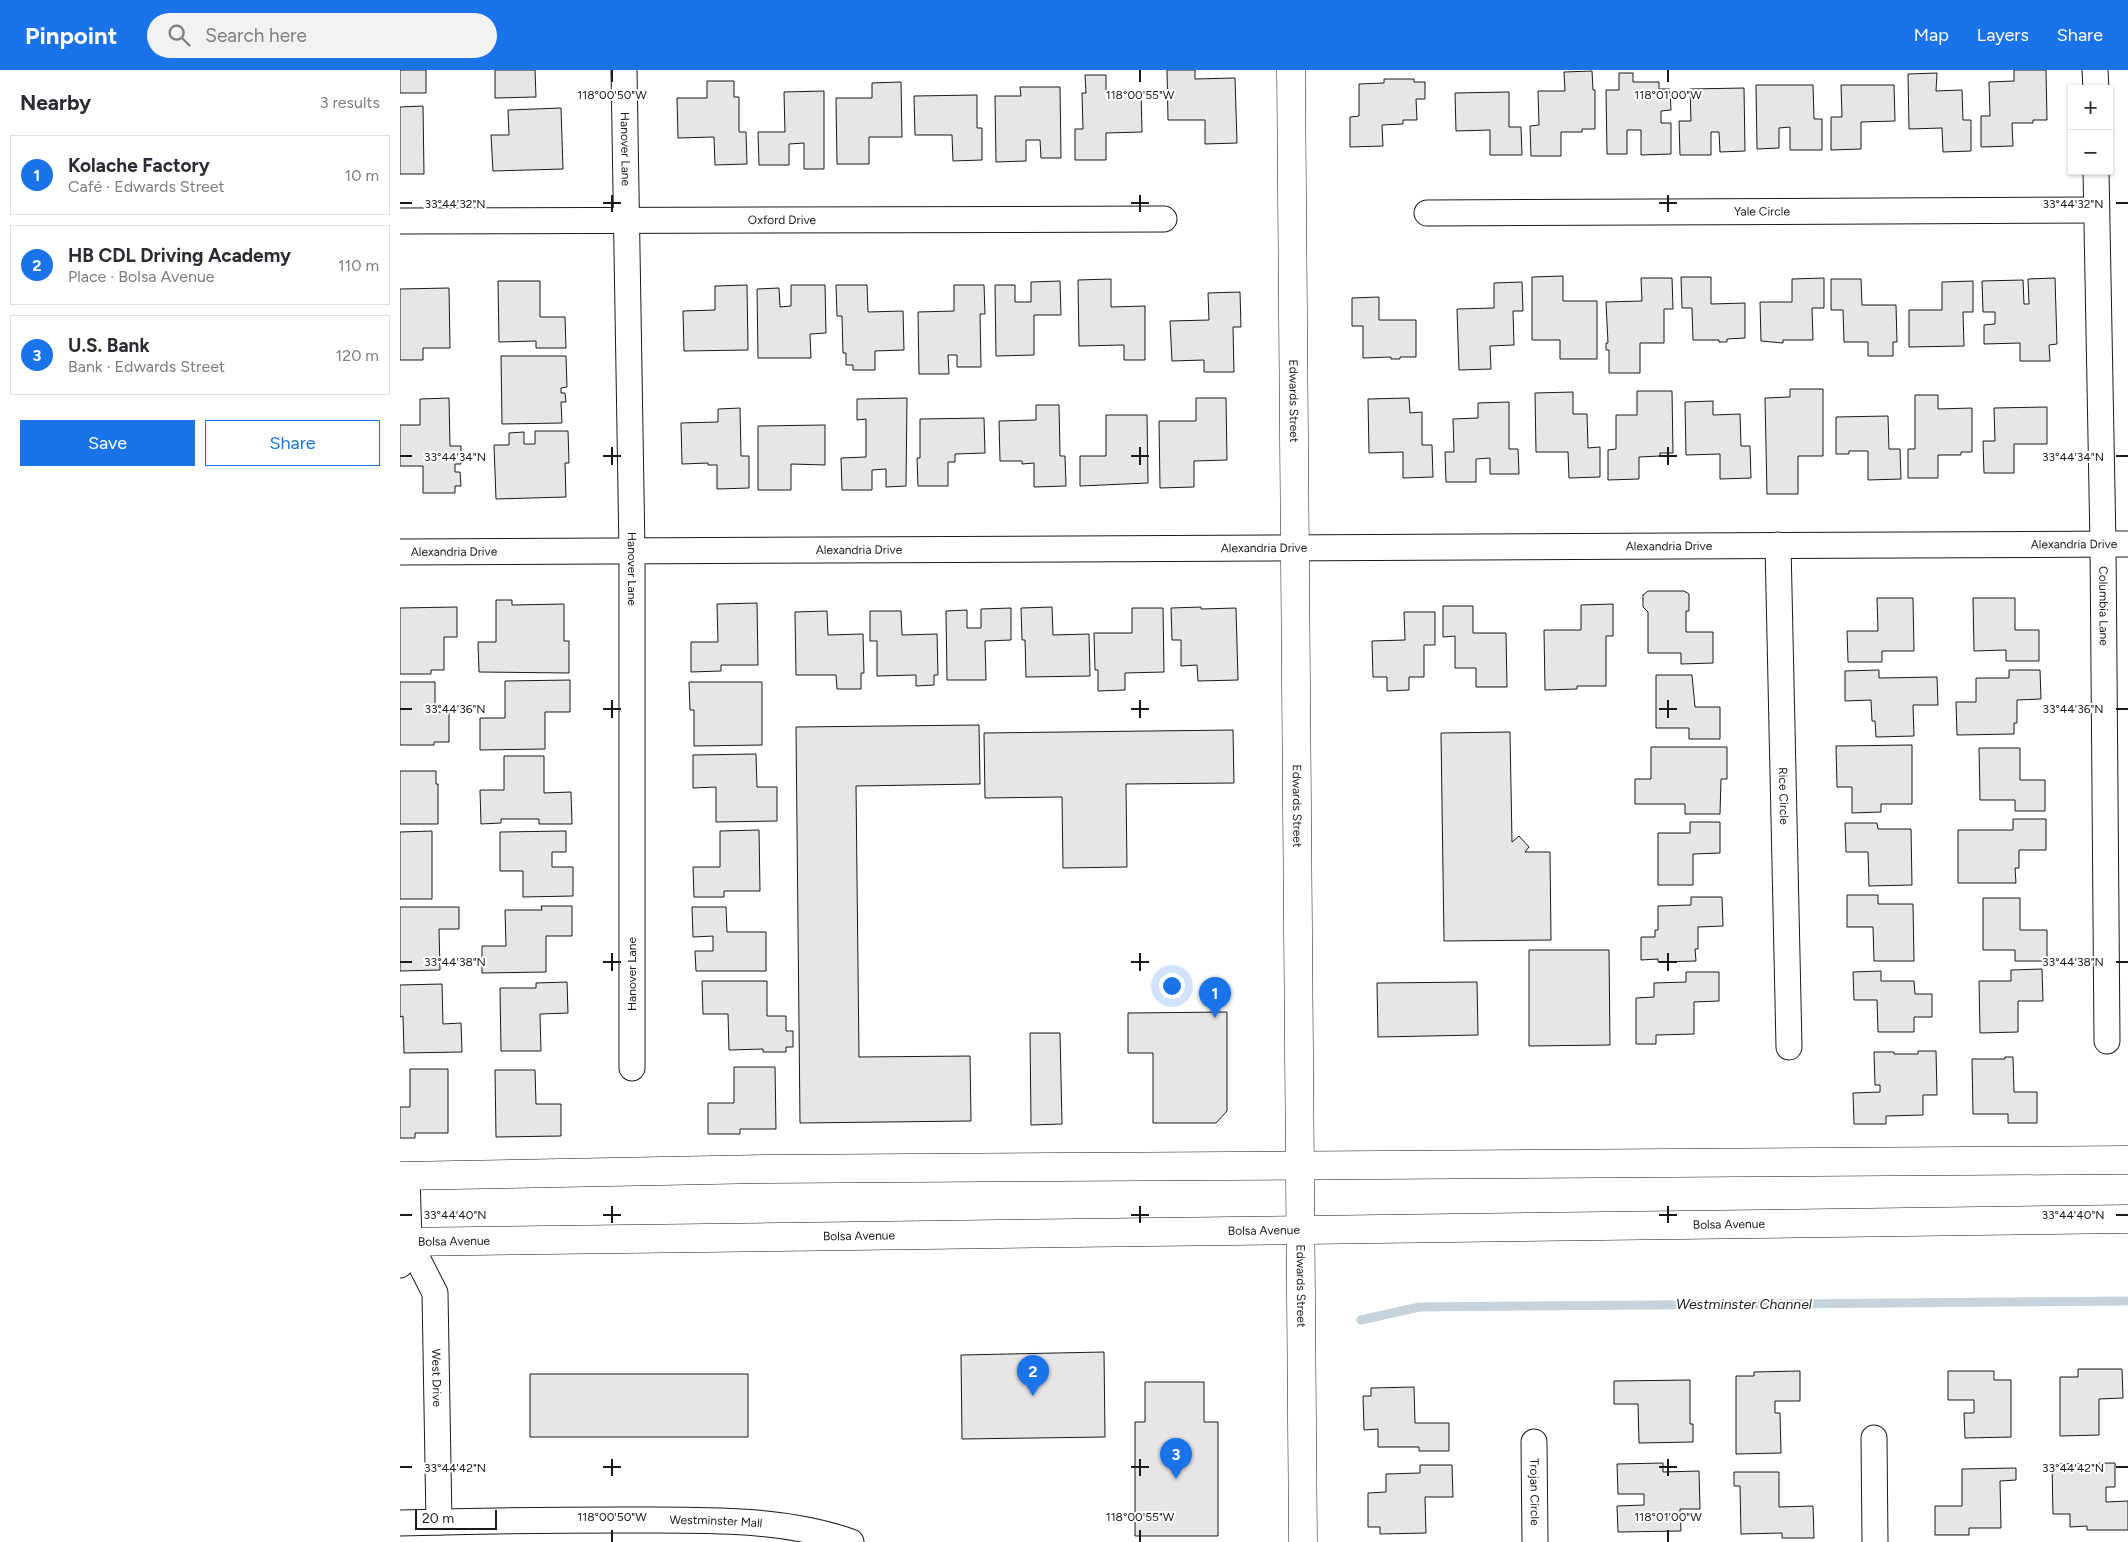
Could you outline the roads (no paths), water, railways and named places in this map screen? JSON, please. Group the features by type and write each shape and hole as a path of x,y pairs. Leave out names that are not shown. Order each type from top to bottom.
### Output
{"main road":[{"name":"Edwards Street","path":"1291,70 1303,1542"},
{"path":"404,1176 767,1169 1300,1167 2128,1160"},
{"name":"Bolsa Avenue","path":"403,1249 1300,1230 2128,1219"}],"street":[{"name":"Hanover Lane","path":"624,70 632,551 632,1068"},
{"path":"2096,70 2096,85"},
{"name":"Columbia Lane","path":"2096,175 2108,1041"},
{"name":"Yale Circle","path":"1427,213 2096,210"},
{"name":"Oxford Drive","path":"400,221 1164,219"},
{"name":"Alexandria Drive","path":"400,552 2128,544"},
{"name":"Rice Circle","path":"1778,546 1788,1047"},
{"name":"West Drive","path":"404,1176 403,1249 435,1293 439,1522"},
{"path":"1874,1438 1876,1542"},
{"name":"Trojan Circle","path":"1534,1442 1535,1542"},
{"name":"Westminster Mall","path":"400,1523 669,1520 718,1522 792,1526 851,1542"}],"waterway":[{"name":"Westminster Channel","path":"1361,1320 1419,1307 2128,1301"}],"place":[{"name":"Kolache Factory","path":"1215,1018"},
{"name":"HB CDL Driving Academy","path":"1033,1396"},
{"name":"U.S. Bank","path":"1176,1479"}]}
